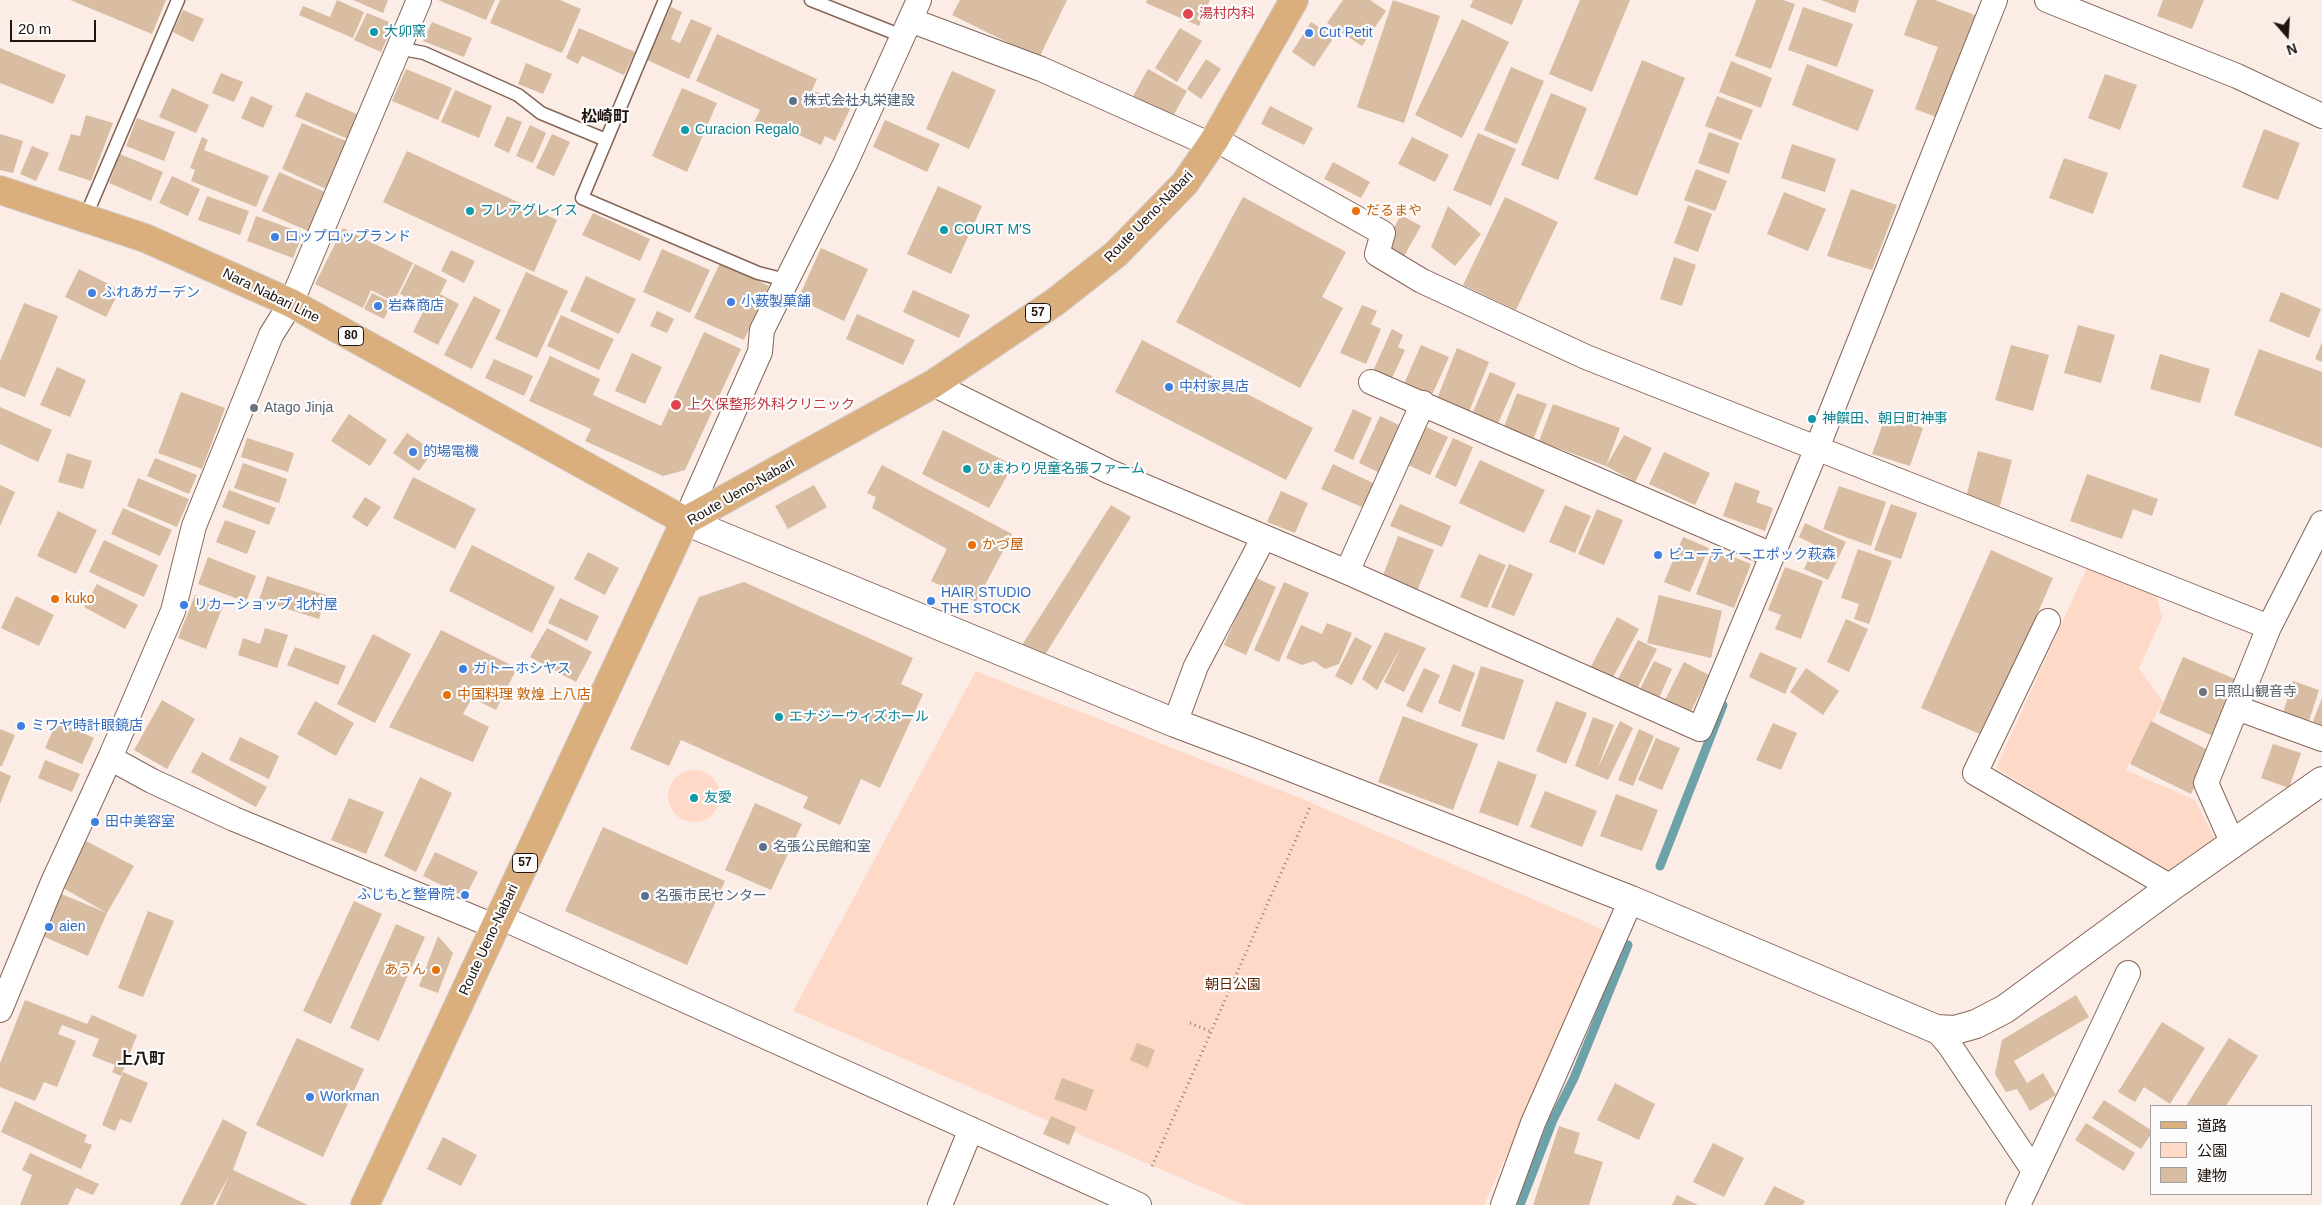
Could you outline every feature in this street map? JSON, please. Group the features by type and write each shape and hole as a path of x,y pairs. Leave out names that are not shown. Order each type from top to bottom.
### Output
{"main road":[{"name":"Route Ueno-Nabari","path":"365,1205 685,521 934,384 1055,302 1116,254 1185,183 1213,142 1294,0"},
{"name":"Nara Nabari Line","path":"0,190 145,238 290,303 685,521"}],"street":[{"path":"0,1010 53,882 110,758 173,611 194,526 271,335 290,303 419,0"},
{"path":"934,384 1108,471 1347,572 1700,729 1817,448 1995,0"},
{"path":"2046,0 2237,76 2322,116"},
{"path":"2269,627 1586,357 1422,281 1377,254 1383,233 1213,142 1041,69 910,19 845,164 762,330 760,352 685,521 1175,723 1631,900 1936,1029 1955,1030 1976,1024 2005,1009 2171,887 2322,781"},
{"path":"1371,382 1772,555"},
{"path":"1347,572 1423,403"},
{"path":"2233,844 2206,783 2269,627 2322,523"},
{"path":"1175,723 1196,666 1264,537"},
{"path":"2048,622 1975,773 2171,887"},
{"path":"2237,708 2322,739"},
{"path":"110,758 152,782 234,819 497,922 971,1129 1138,1205"},
{"path":"1503,1205 1533,1123 1631,900"},
{"path":"2018,1205 2128,973"},
{"path":"1936,1029 1950,1046 2034,1171"},
{"path":"940,1205 971,1129"}],"lane":[{"path":"85,218 178,0"},
{"path":"666,0 582,198 758,273 786,280"},
{"path":"811,0 910,19"},
{"path":"398,48 433,57 518,94 541,113 606,140"}],"path":[{"path":"1152,1166 1311,803"},
{"path":"1190,1023 1212,1032"}],"green space":[{"path":"2089,563 2156,594 2162,618 2139,668 2163,702 2126,770 2195,800 2219,847 2171,876 1996,768"},
{"name":"朝日公園","path":"976,671 1305,800 1608,932 1484,1205 1244,1205 793,1011"},
{"path":"689,770 699,770 713,777 720,791 720,801 713,815 699,822 689,822 679,818 672,811 668,801 668,791 672,781 679,774"}],"building":[{"path":"70,0 166,0 152,34"},
{"path":"337,0 364,12 353,38 299,15 303,6 330,17"},
{"path":"353,0 388,0 383,13"},
{"path":"438,0 495,0 486,20"},
{"path":"500,0 560,0 581,9 562,53 490,23"},
{"path":"960,0 1067,0 1039,58 952,15"},
{"name":"湯村内科","path":"1147,0 1210,0 1199,26 1146,3"},
{"path":"1343,0 1370,0 1386,11 1362,46 1327,23"},
{"path":"1393,0 1440,16 1404,123 1357,107"},
{"path":"1473,0 1523,0 1512,25 1470,7"},
{"path":"1580,0 1630,0 1592,92 1549,74"},
{"path":"1756,0 1783,0 1795,4 1771,69 1735,56"},
{"path":"1821,0 1859,0 1855,13"},
{"path":"1917,0 1935,0 1980,17 1941,119 1915,109 1938,47 1904,35"},
{"path":"2163,0 2204,0 2192,29 2157,16"},
{"path":"671,7 682,12 671,39 680,43 691,19 712,28 689,79 647,60"},
{"path":"1803,7 1853,24 1837,67 1788,50"},
{"path":"183,10 204,19 193,42 173,32"},
{"name":"大卯窯","path":"367,13 394,24 381,52 354,40"},
{"path":"1462,19 1509,42 1462,138 1415,115"},
{"path":"432,22 472,38 464,57 423,41"},
{"path":"1311,22 1334,37 1314,67 1292,52"},
{"path":"579,28 635,52 624,75 582,56 578,64 566,58"},
{"path":"1180,28 1202,41 1177,82 1155,68"},
{"path":"717,34 817,79 812,90 851,107 835,141 825,136 821,145 770,122 767,128 754,122 760,110 696,81"},
{"path":"0,48 66,75 53,104 0,83"},
{"path":"1206,59 1221,69 1201,99 1187,89"},
{"path":"1642,60 1685,78 1637,196 1594,179"},
{"path":"1731,61 1772,78 1761,108 1719,92"},
{"path":"526,63 552,74 543,94 518,84"},
{"path":"1807,64 1874,90 1858,131 1792,105"},
{"path":"1511,67 1544,81 1517,144 1484,130"},
{"path":"406,69 452,88 438,120 392,101"},
{"path":"1148,69 1187,91 1172,118 1133,96"},
{"path":"952,71 996,90 969,149 926,129"},
{"path":"221,73 243,82 234,102 212,93"},
{"path":"2105,74 2137,85 2120,130 2088,118"},
{"path":"172,88 209,105 196,133 159,117"},
{"name":"Curacion Regalo","path":"682,88 717,103 687,172 652,156"},
{"path":"455,90 492,106 479,138 441,122"},
{"path":"306,92 359,115 348,139 295,116"},
{"path":"1551,93 1587,108 1558,180 1521,165"},
{"path":"251,96 273,106 263,128 241,118"},
{"path":"1717,96 1753,110 1741,140 1705,126"},
{"path":"1270,106 1313,128 1304,145 1261,124"},
{"path":"86,115 113,123 91,181 58,170 71,134 80,136"},
{"path":"507,116 522,122 509,153 494,146"},
{"path":"137,118 175,132 164,161 126,146"},
{"path":"885,120 940,144 927,172 873,147"},
{"path":"302,123 346,141 326,189 282,169"},
{"path":"530,125 546,133 533,163 516,156"},
{"path":"2264,129 2300,143 2278,200 2242,187"},
{"path":"1709,132 1739,143 1729,174 1698,163"},
{"path":"1478,133 1516,149 1491,206 1453,190"},
{"path":"0,134 23,141 13,173 0,170"},
{"path":"552,134 570,142 554,176 536,168"},
{"path":"202,137 208,140 204,150 269,176 256,207 191,181 195,170 190,168"},
{"path":"1412,137 1449,155 1435,182 1398,164"},
{"path":"1792,144 1836,159 1825,192 1781,178"},
{"path":"32,146 49,153 36,181 20,174"},
{"name":"フレアグレイス","path":"407,151 557,220 534,272 383,202"},
{"path":"120,154 163,172 151,201 109,183"},
{"path":"2064,158 2108,173 2093,214 2049,198"},
{"path":"1333,162 1370,182 1361,198 1324,179"},
{"path":"1696,169 1727,181 1715,211 1684,200"},
{"path":"279,172 325,192 308,231 262,211"},
{"path":"172,176 200,189 188,216 159,203"},
{"name":"COURT M'S","path":"938,186 982,206 951,274 907,254"},
{"path":"1851,189 1897,205 1872,270 1827,256"},
{"path":"1784,192 1826,209 1808,251 1767,234"},
{"path":"207,196 249,211 240,235 198,220"},
{"path":"1243,197 1346,252 1322,297 1343,308 1300,388 1176,322"},
{"path":"1505,197 1558,222 1516,310 1463,285"},
{"path":"1688,205 1712,214 1698,252 1674,243"},
{"path":"1448,206 1481,234 1455,266 1431,247"},
{"path":"593,213 650,239 640,261 582,235"},
{"path":"1401,215 1421,226 1403,258 1383,247"},
{"name":"ロップロップランド","path":"256,216 303,233 293,258 247,241"},
{"path":"343,228 413,263 394,302 371,290 363,308 315,284"},
{"path":"821,248 868,269 844,321 798,299"},
{"path":"662,249 710,270 690,313 643,292"},
{"path":"451,250 475,261 464,283 441,271"},
{"path":"1674,257 1696,265 1682,306 1660,299"},
{"name":"小薮製菓舗","path":"720,263 769,286 744,340 694,318"},
{"path":"415,264 447,280 440,294 459,304 438,345 413,332 426,306 400,294"},
{"name":"ふれあガーデン","path":"79,269 120,290 106,317 65,297"},
{"path":"526,272 568,291 537,358 495,339"},
{"path":"586,276 636,299 619,334 570,311"},
{"path":"913,290 970,315 959,338 903,312"},
{"path":"2281,292 2321,309 2309,338 2269,321"},
{"name":"岩森商店","path":"372,293 392,303 384,319 364,309"},
{"path":"474,296 501,310 472,369 444,355"},
{"path":"24,303 58,316 25,397 0,387 0,361"},
{"path":"1362,305 1377,311 1371,324 1381,329 1366,364 1340,353"},
{"path":"657,311 674,319 667,333 650,326"},
{"path":"857,314 915,340 903,365 846,339"},
{"path":"561,315 614,339 599,370 547,346"},
{"path":"2078,325 2115,335 2101,383 2064,373"},
{"path":"1392,329 1403,335 1398,347 1405,350 1391,380 1373,371"},
{"path":"704,332 741,349 685,470 663,476 585,441 591,429 529,401 550,356 600,379 593,395 661,426"},
{"path":"1142,340 1313,428 1286,480 1115,392"},
{"path":"2322,342 2322,362 2315,359"},
{"path":"1421,345 1449,357 1432,395 1404,384"},
{"path":"2011,345 2049,355 2033,411 1995,400"},
{"path":"1457,348 1489,362 1469,412 1437,399"},
{"path":"2259,349 2322,372 2322,448 2234,415"},
{"path":"632,353 662,367 645,404 615,391"},
{"path":"2160,354 2210,369 2200,403 2150,389"},
{"path":"494,359 533,376 524,396 485,378"},
{"path":"57,367 86,380 70,417 40,405"},
{"path":"1490,372 1516,383 1498,423 1473,412"},
{"path":"181,392 225,408 202,469 158,453"},
{"path":"1517,393 1547,404 1533,440 1503,429"},
{"path":"1553,404 1620,428 1606,466 1539,441"},
{"path":"0,407 52,430 38,462 0,444"},
{"path":"1353,409 1372,418 1353,460 1334,451"},
{"path":"349,414 387,440 370,466 331,441"},
{"path":"1886,415 1923,428 1910,466 1872,454"},
{"path":"1380,416 1401,426 1380,473 1359,463"},
{"path":"1424,426 1448,437 1430,475 1406,464"},
{"name":"ひまわり児童名張ファーム","path":"943,430 1013,465 989,508 922,474"},
{"name":"的場電機","path":"407,433 433,451 419,471 393,453"},
{"path":"1624,435 1652,448 1635,482 1606,466"},
{"path":"247,438 294,453 288,472 241,457"},
{"path":"1453,438 1473,447 1456,487 1435,477"},
{"path":"1978,451 2012,460 2000,506 1966,497"},
{"path":"1664,452 1710,473 1695,505 1649,484"},
{"path":"67,453 92,461 83,489 58,482"},
{"path":"155,458 197,475 189,494 147,476"},
{"path":"1480,460 1545,490 1524,533 1459,503"},
{"path":"243,463 287,479 279,503 234,488"},
{"path":"1333,464 1375,484 1364,508 1321,489"},
{"path":"882,465 1012,534 976,602 931,581 947,549 872,508 876,497 867,493"},
{"path":"2087,474 2158,499 2152,516 2133,509 2122,539 2070,521"},
{"path":"413,477 476,509 455,549 393,518"},
{"path":"138,478 189,499 177,527 127,506"},
{"path":"1735,482 1760,491 1756,502 1773,508 1765,531 1723,516"},
{"path":"0,485 15,492 0,526"},
{"path":"814,485 827,507 788,529 775,506"},
{"path":"1839,486 1886,502 1871,546 1823,529"},
{"path":"229,490 276,508 269,525 222,507"},
{"path":"1281,491 1308,503 1295,533 1267,522"},
{"path":"365,497 381,507 367,527 352,517"},
{"path":"1400,504 1451,526 1442,547 1390,526"},
{"path":"1891,504 1917,513 1901,559 1874,550"},
{"path":"1111,505 1131,517 1043,658 1022,645"},
{"path":"1565,505 1591,516 1575,553 1549,542"},
{"path":"123,508 172,530 160,556 111,534"},
{"path":"1597,509 1623,520 1604,565 1578,554"},
{"path":"58,511 97,530 76,574 37,556"},
{"path":"225,520 256,531 247,554 216,542"},
{"path":"1805,523 1846,542 1828,580 1804,569 1815,545 1799,537"},
{"path":"1398,536 1434,550 1417,591 1382,578"},
{"path":"1683,537 1709,548 1690,592 1664,582"},
{"path":"104,540 158,565 144,597 89,572"},
{"path":"472,545 555,587 532,633 449,591"},
{"path":"1713,549 1751,564 1734,608 1696,594"},
{"path":"1858,549 1892,561 1869,624 1854,619 1859,604 1841,598"},
{"path":"1991,550 2053,578 1984,736 1921,708"},
{"path":"588,552 619,568 605,595 574,579"},
{"path":"1479,554 1506,565 1487,608 1460,597"},
{"path":"208,557 256,576 246,602 198,584"},
{"path":"1509,564 1533,574 1514,616 1491,607"},
{"path":"1785,567 1823,581 1801,639 1775,629 1781,615 1768,610"},
{"path":"267,576 326,595 319,619 259,600"},
{"path":"1254,577 1276,587 1246,655 1224,645"},
{"name":"エナジーウィズホール","path":"744,582 913,658 901,684 923,694 880,788 861,779 840,825 803,808 808,797 681,740 669,766 630,749 699,597"},
{"path":"1284,582 1309,593 1279,662 1254,650"},
{"path":"97,584 138,605 125,629 84,607"},
{"path":"195,595 223,606 206,649 178,638"},
{"path":"1659,595 1722,611 1711,658 1647,643"},
{"path":"16,596 54,615 39,646 1,628"},
{"path":"560,598 599,616 587,641 548,623"},
{"path":"1617,617 1639,629 1611,681 1589,670"},
{"path":"1846,619 1868,629 1849,672 1827,662"},
{"path":"1327,623 1352,633 1339,664 1325,669 1314,661 1302,665 1286,658 1301,625 1322,634"},
{"path":"265,628 288,635 277,668 238,655 243,638 260,644"},
{"path":"547,628 592,652 576,682 530,657"},
{"path":"441,630 517,668 496,710 472,698 463,714 489,727 473,762 389,727"},
{"path":"1385,632 1426,648 1404,692 1384,682 1401,647 1377,690 1362,679"},
{"path":"373,634 411,654 375,723 337,704"},
{"path":"1355,637 1372,646 1352,685 1335,676"},
{"path":"1638,640 1657,649 1637,689 1618,679"},
{"path":"295,647 346,666 338,685 287,665"},
{"path":"1760,652 1797,668 1785,694 1749,677"},
{"name":"日照山観音寺","path":"2183,657 2242,682 2218,738 2159,713"},
{"path":"1654,661 1672,669 1657,702 1638,693"},
{"path":"1684,662 1709,675 1686,721 1661,708"},
{"path":"1453,664 1475,673 1460,712 1438,703"},
{"path":"1481,666 1524,680 1504,740 1461,726"},
{"path":"1424,668 1440,675 1422,713 1406,706"},
{"path":"1806,668 1839,691 1823,715 1790,692"},
{"path":"2293,681 2319,690 2308,724 2282,716"},
{"path":"2322,698 2322,727 2312,724"},
{"path":"162,700 195,719 167,769 134,750"},
{"path":"315,701 354,723 336,756 297,734"},
{"path":"1556,701 1587,713 1566,764 1536,751"},
{"path":"1403,716 1478,744 1453,810 1378,782"},
{"path":"1593,717 1614,725 1597,770 1620,721 1633,728 1608,780 1575,766"},
{"path":"57,721 94,738 82,764 45,748"},
{"path":"2151,721 2212,752 2191,794 2130,764"},
{"path":"1773,723 1797,733 1781,770 1756,760"},
{"path":"0,729 15,735 2,766 0,766"},
{"path":"1639,729 1654,736 1633,786 1618,780"},
{"path":"240,737 279,756 269,779 229,760"},
{"path":"1656,738 1680,748 1662,790 1638,780"},
{"path":"2273,744 2301,753 2289,788 2261,778"},
{"path":"202,752 267,787 256,807 191,772"},
{"path":"45,760 80,774 72,792 38,778"},
{"path":"1498,761 1537,775 1518,826 1479,812"},
{"path":"0,771 11,776 0,804"},
{"path":"420,777 452,793 416,872 384,856"},
{"path":"1545,791 1597,811 1582,847 1530,827"},
{"path":"1616,794 1658,810 1642,851 1600,836"},
{"path":"349,798 384,812 366,854 331,840"},
{"name":"名張公民館和室","path":"755,803 802,824 771,890 725,870"},
{"name":"名張市民センター","path":"603,827 725,881 687,965 565,911"},
{"path":"82,839 134,866 107,913 58,885"},
{"path":"435,852 478,872 465,897 423,876"},
{"path":"59,893 107,913 88,956 40,935"},
{"path":"354,901 382,914 331,1024 303,1011"},
{"path":"148,911 174,921 143,997 118,988"},
{"path":"396,924 425,937 379,1041 350,1028"},
{"name":"あうん","path":"438,936 453,953 438,993 419,986"},
{"path":"2076,995 2089,1017 2014,1061 2027,1083 2043,1073 2056,1095 2030,1111 2017,1089 2006,1092 1995,1074 2002,1040"},
{"path":"25,1000 87,1024 92,1015 137,1035 121,1076 112,1072 115,1065 92,1056 99,1039 62,1025 58,1034 76,1041 57,1087 44,1082 35,1101 0,1087 0,1063"},
{"path":"2162,1022 2205,1048 2170,1104 2144,1087 2135,1102 2118,1092"},
{"name":"Workman","path":"297,1038 364,1069 323,1157 256,1125"},
{"path":"2229,1038 2258,1056 2227,1105 2187,1105"},
{"path":"1137,1043 1155,1050 1148,1068 1130,1060"},
{"path":"123,1072 148,1083 131,1123 120,1119 115,1131 102,1125"},
{"path":"1062,1078 1094,1090 1086,1111 1054,1099"},
{"path":"1615,1083 1655,1104 1639,1140 1597,1120"},
{"path":"2104,1100 2150,1129 2150,1136 2141,1149 2092,1118"},
{"path":"15,1101 87,1135 84,1142 92,1145 81,1169 1,1132"},
{"path":"1051,1116 1076,1127 1069,1145 1043,1134"},
{"path":"223,1119 247,1132 233,1170 308,1205 216,1205 229,1176 213,1205 180,1205"},
{"path":"2086,1123 2135,1153 2124,1171 2075,1140"},
{"path":"1559,1126 1580,1133 1574,1153 1603,1162 1589,1205 1533,1205"},
{"path":"443,1137 477,1155 461,1186 427,1169"},
{"path":"1713,1143 1744,1158 1724,1197 1693,1182"},
{"path":"30,1153 99,1184 93,1195 76,1188 68,1205 20,1205 32,1175 22,1170"},
{"path":"1774,1186 1805,1201 1803,1205 1764,1205"},
{"path":"1677,1195 1698,1205 1672,1205"}],"waterway":[{"path":"1660,866 1723,705"},
{"path":"1520,1205 1553,1120 1574,1078 1628,945"}],"place":[{"name":"湯村内科","path":"1188,14"},
{"name":"大卯窯","path":"374,32"},
{"name":"Cut Petit","path":"1309,33"},
{"name":"株式会社丸栄建設","path":"793,101"},
{"name":"Curacion Regalo","path":"685,130"},
{"name":"フレアグレイス","path":"470,211"},
{"name":"だるまや","path":"1356,211"},
{"name":"COURT M'S","path":"944,230"},
{"name":"ロップロップランド","path":"275,237"},
{"name":"ふれあガーデン","path":"92,293"},
{"name":"小薮製菓舗","path":"731,302"},
{"name":"岩森商店","path":"378,306"},
{"name":"中村家具店","path":"1169,387"},
{"name":"上久保整形外科クリニック","path":"676,405"},
{"name":"Atago Jinja","path":"254,408"},
{"name":"神饌田、朝日町神事","path":"1812,419"},
{"name":"的場電機","path":"413,452"},
{"name":"ひまわり児童名張ファーム","path":"967,469"},
{"name":"かづ屋","path":"972,545"},
{"name":"ビューティーエポック萩森","path":"1658,555"},
{"name":"kuko","path":"55,599"},
{"name":"HAIR STUDIO THE STOCK","path":"931,601"},
{"name":"リカーショップ 北村屋","path":"184,605"},
{"name":"ガトーホシヤス","path":"463,669"},
{"name":"日照山観音寺","path":"2203,692"},
{"name":"中国料理 敦煌 上八店","path":"447,695"},
{"name":"エナジーウィズホール","path":"779,717"},
{"name":"ミワヤ時計眼鏡店","path":"21,726"},
{"name":"友愛","path":"694,798"},
{"name":"田中美容室","path":"95,822"},
{"name":"名張公民館和室","path":"763,847"},
{"name":"ふじもと整骨院","path":"465,895"},
{"name":"名張市民センター","path":"645,896"},
{"name":"aien","path":"49,927"},
{"name":"あうん","path":"436,970"},
{"name":"Workman","path":"310,1097"}],"district":[{"name":"松崎町","path":"605,118"},
{"name":"上八町","path":"141,1060"}]}
